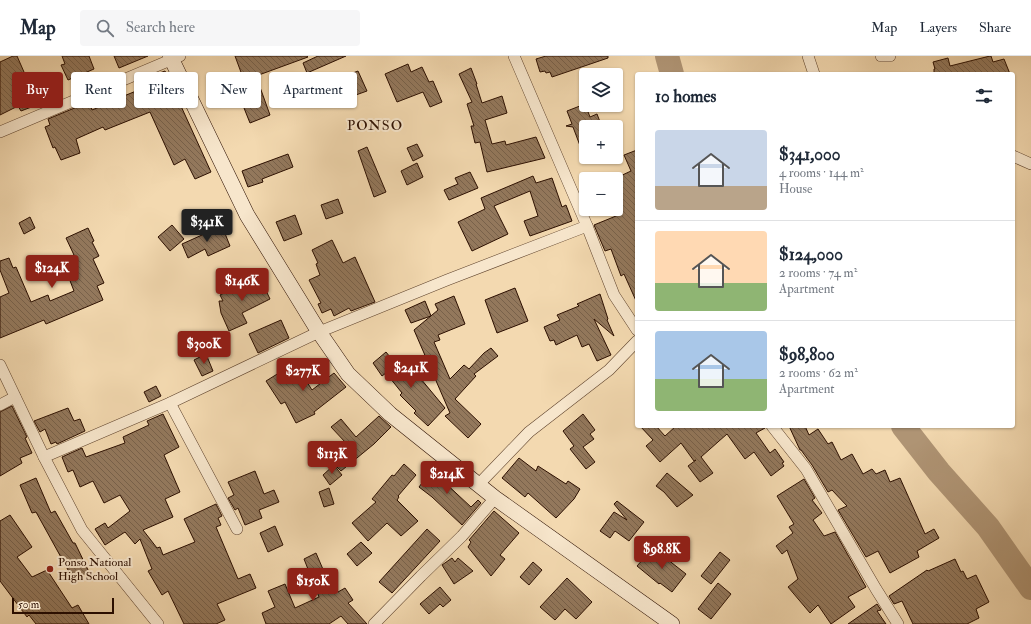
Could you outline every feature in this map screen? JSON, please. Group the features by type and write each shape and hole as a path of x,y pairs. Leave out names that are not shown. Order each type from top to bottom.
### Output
{"main road":[{"path":"174,57 246,215 319,332 348,374 390,414 495,498 672,624"}],"street":[{"path":"514,56 614,296 635,327"},
{"path":"808,56 813,72"},
{"path":"881,56 890,56"},
{"path":"0,132 174,57"},
{"path":"1015,157 1031,164"},
{"path":"44,457 170,403 319,332 586,226"},
{"path":"479,484 529,432 609,370 635,343"},
{"path":"0,365 44,457 82,530 158,624"},
{"path":"0,405 15,397"},
{"path":"170,403 237,529"},
{"path":"774,428 806,469 876,590 898,624"},
{"path":"374,624 420,576 462,536 495,498"}],"building":[{"path":"13,56 17,56 24,72 12,72 12,108 14,108 0,115 0,62"},
{"path":"62,56 89,56 94,69 87,72 71,72 71,79 68,80 61,65 65,64"},
{"path":"114,56 148,56 119,68"},
{"path":"235,56 308,57 261,74 261,72 241,72"},
{"path":"318,56 346,56 309,72 307,72 303,63"},
{"path":"546,56 608,56 608,58 552,77 550,72 540,72 536,59"},
{"path":"991,56 993,62 1004,59 1009,72 934,72 935,69 933,62 948,58 950,66"},
{"path":"408,64 411,72 422,67 429,82 433,81 442,102 430,107 423,92 397,102 385,74"},
{"path":"471,68 482,103 502,96 507,113 485,120 492,144 505,141 506,145 536,137 545,158 487,172 480,142 475,143 471,126 474,126 467,104 472,102 459,74"},
{"path":"358,71 367,91 357,95 357,72 355,72"},
{"path":"261,90 270,115 250,123 244,108 261,108"},
{"path":"134,92 134,108 182,108 211,172 195,179 185,159 174,165 150,112 105,130 103,127 76,139 80,153 61,160 55,147 53,148 45,127 50,125 48,119 75,108 91,108 92,110 97,108 126,108 126,95"},
{"path":"579,106 579,112 588,112 590,117 597,114 599,120 579,120 579,143 573,127 566,126 572,124 567,111"},
{"path":"19,108 29,108 21,111"},
{"path":"417,144 423,156 413,161 407,148"},
{"path":"367,147 386,192 374,197 358,151"},
{"path":"635,151 635,299 624,274 621,276 611,249 605,251 594,225 616,216 623,216 623,175 631,171 624,155"},
{"path":"288,154 293,167 262,179 263,182 248,187 242,171"},
{"path":"417,163 423,177 407,185 401,171"},
{"path":"470,172 478,188 449,200 444,190 458,184 455,178"},
{"path":"533,176 536,183 552,178 562,207 566,205 572,221 530,236 524,221 538,216 530,191 494,206 508,234 472,251 458,222 485,209 481,198"},
{"path":"338,199 343,213 326,219 321,205"},
{"path":"295,215 302,234 284,241 276,222"},
{"path":"30,217 35,228 24,234 19,223"},
{"path":"172,225 184,239 170,251 158,237"},
{"path":"222,226 230,246 208,256 205,249 188,258 182,244"},
{"path":"88,228 94,241 92,242 99,256 93,259 104,283 97,286 103,300 46,324 44,320 0,338 0,297 9,293 0,270 0,261 9,258 13,268 16,267 31,302 48,295 50,301 74,291 62,260 74,255 66,238"},
{"path":"332,240 343,263 355,257 375,302 351,311 349,308 334,316 331,309 322,313 318,304 321,303 309,280 320,275 316,264 318,263 312,250"},
{"path":"259,276 270,299 242,313 247,323 229,331 221,313 219,301 223,301 220,295"},
{"path":"515,288 528,321 497,333 485,300"},
{"path":"600,294 608,319 607,320 614,336 594,319 611,355 597,361 589,344 582,347 577,335 556,345 554,340 550,341 544,327 560,320 557,315 579,306 577,304"},
{"path":"454,296 465,324 438,335 440,340 434,342 450,379 464,365 469,369 484,353 491,348 498,356 474,374 476,376 455,399 481,424 468,438 445,416 450,413 414,330 438,310 435,304"},
{"path":"425,301 431,316 411,323 405,310"},
{"path":"281,320 289,338 258,353 249,334"},
{"path":"386,352 398,367 406,361 445,408 428,426 414,413 416,411 400,395 402,393 386,373 382,376 373,363"},
{"path":"206,354 213,371 202,376 194,360"},
{"path":"295,363 312,390 334,373 346,387 314,412 315,414 296,423 285,402 281,404 266,381"},
{"path":"156,386 161,396 149,402 144,392"},
{"path":"12,406 27,437 25,438 32,453 20,458 22,463 0,476 0,412"},
{"path":"68,408 74,421 80,419 85,431 57,444 56,442 51,444 45,429 40,432 34,421"},
{"path":"163,414 179,447 164,455 180,492 165,499 173,517 143,530 157,548 160,547 163,555 195,542 184,519 216,504 222,516 218,518 221,525 216,527 238,579 250,574 256,588 217,604 225,620 216,624 184,624 168,591 162,595 148,571 152,569 140,539 135,544 125,532 105,545 95,529 105,523 108,528 130,511 120,495 104,503 93,481 80,487 73,470 68,472 62,457 82,448 86,457 125,443 123,437 149,425 147,421"},
{"path":"583,414 595,430 590,434 594,439 583,447 595,462 586,469 570,449 574,446 563,431"},
{"path":"379,416 391,427 374,444 341,471 329,459 346,443 331,427 341,419 356,437"},
{"path":"642,428 658,428 665,436 674,428 765,428 756,433 770,453 775,449 784,462 782,463 784,466 771,476 754,452 745,459 727,434 701,457 713,473 700,482 688,466 696,460 694,461 681,443 660,462 646,446 653,440"},
{"path":"790,428 806,428 809,435 818,429 828,444 832,442 841,460 852,454 863,474 872,469 876,474 885,470 890,482 900,478 925,534 934,529 939,538 917,551 919,557 890,573 878,551 866,557 838,510 847,506 832,490 828,492 812,465 800,450"},
{"path":"519,458 536,471 538,466 566,484 568,481 580,489 574,499 556,518 528,493 525,497 502,478"},
{"path":"437,463 448,472 442,480 471,507 478,500 481,503 462,525 419,487"},
{"path":"404,464 416,475 398,496 399,497 397,500 418,521 401,536 387,523 368,541 352,523 376,502 372,499 392,475 394,476"},
{"path":"334,465 342,475 330,485 323,475"},
{"path":"255,471 264,494 274,490 279,502 259,510 262,518 245,525 238,508 235,510 228,498 234,495 228,482"},
{"path":"667,473 693,495 677,507 664,492 656,486"},
{"path":"36,478 51,513 55,511 73,543 75,543 89,572 73,579 36,512 32,513 20,485"},
{"path":"804,479 815,498 812,500 822,513 813,520 824,536 835,532 866,587 848,597 855,607 831,624 818,605 810,613 788,587 798,579 787,550 782,554 776,546 793,533 789,527 794,524 777,496"},
{"path":"329,488 334,504 324,507 319,492"},
{"path":"617,501 644,522 629,541 615,531 610,538 600,531 614,512 627,520 614,504"},
{"path":"494,511 519,533 500,555 505,559 491,576 468,547 471,542 469,540"},
{"path":"10,515 32,547 17,557 32,577 47,570 72,608 78,605 89,624 36,624 29,615 27,617 0,581 0,521"},
{"path":"275,526 283,545 268,552 260,533"},
{"path":"427,529 440,541 392,593 379,582"},
{"path":"361,542 372,553 357,566 347,554"},
{"path":"653,548 686,574 672,592 660,583 659,584 637,566"},
{"path":"720,552 730,560 711,584 701,576"},
{"path":"316,553 325,574 327,573 335,591 336,589 338,592 345,588 353,600 348,603 367,624 348,624 341,616 329,624 266,624 262,613 275,607 268,591 285,584 295,608 319,597 304,559"},
{"path":"452,558 455,562 458,558 473,571 454,584 442,565"},
{"path":"955,559 961,572 963,571 967,579 976,575 989,602 976,609 979,618 967,624 913,624 902,601 894,604 889,596 927,570 928,571"},
{"path":"533,562 542,570 529,585 520,577"},
{"path":"567,578 592,602 576,619 565,609 555,620 540,607"},
{"path":"718,583 731,594 711,619 698,609"},
{"path":"440,587 451,600 443,607 440,604 429,614 420,604"},
{"path":"877,604 881,610 877,611 886,624 848,624"}],"waterway":[{"path":"667,56 671,72"},
{"path":"905,428 939,472 988,527 1031,588"}],"place":[{"name":"Ponso National High School","path":"50,569"}],"district":[{"name":"PONSO","path":"375,125"}]}
